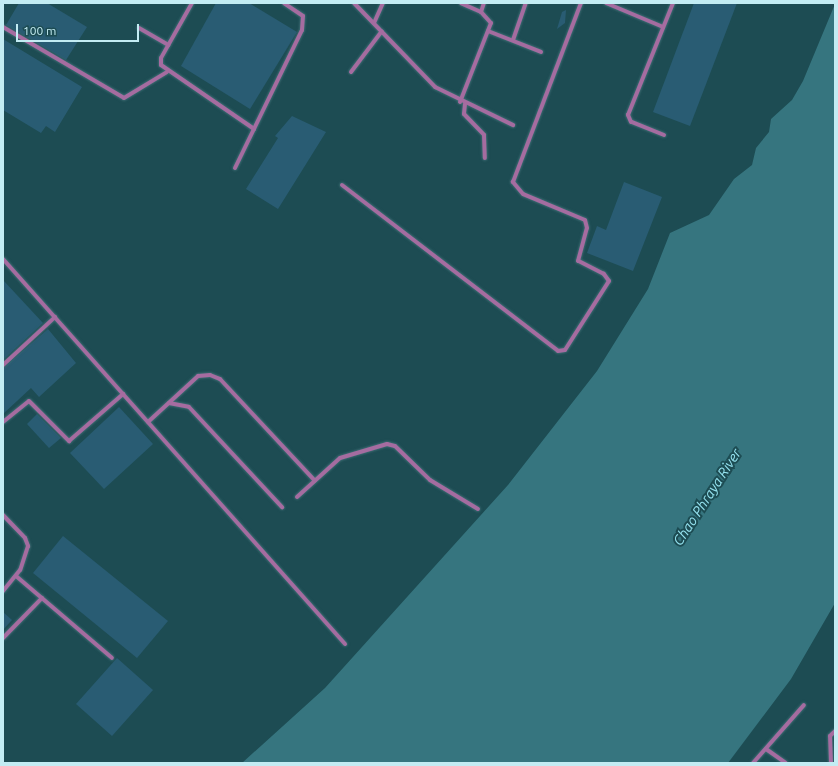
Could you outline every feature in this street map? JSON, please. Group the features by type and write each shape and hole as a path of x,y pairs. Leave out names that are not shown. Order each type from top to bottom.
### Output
{"lane":[{"path":"192,3 161,58 161,65 167,72 254,129"},
{"path":"235,168 304,21 303,16 284,3"},
{"path":"354,3 435,87 460,102 513,125"},
{"path":"374,23 383,3"},
{"path":"460,102 488,31 490,22 481,12 461,3"},
{"path":"481,12 484,3"},
{"path":"513,40 526,3"},
{"path":"342,185 558,351 565,350 609,281 604,274 578,260 587,228 585,220 523,194 513,182 581,3"},
{"path":"606,3 663,27"},
{"path":"664,135 631,122 628,115 673,3"},
{"path":"3,27 124,98 167,72"},
{"path":"140,28 168,45"},
{"path":"351,72 382,31"},
{"path":"488,31 541,52"},
{"path":"465,104 464,114 484,135 485,158"},
{"path":"3,259 345,644"},
{"path":"3,365 55,317"},
{"path":"148,422 198,376 220,379 315,481"},
{"path":"3,422 29,401 69,441 123,394"},
{"path":"168,403 190,407 282,507"},
{"path":"297,497 340,458 387,444 395,446 430,480 478,509"},
{"path":"3,515 25,538 28,546 27,557 16,576 3,591"},
{"path":"16,576 112,658"},
{"path":"3,638 42,598"},
{"path":"753,763 804,705"},
{"path":"831,763 830,736 835,731"},
{"path":"766,749 786,763"}],"water":[{"name":"Chao Phraya River","path":"835,4 835,603 791,679 728,763 242,763 325,688 508,485 597,371 648,289 670,233 709,215 734,179 752,165 756,148 769,132 771,119 792,100 803,81"}],"building":[{"path":"19,3 47,3 87,27 66,60 6,25"},
{"path":"216,3 249,3 297,32 250,109 181,66"},
{"path":"694,3 737,3 690,126 653,112"},
{"path":"566,10 565,23 557,29 562,12"},
{"path":"3,39 82,87 55,132 46,126 41,133 3,110"},
{"path":"292,116 326,132 278,209 246,189 278,138 275,136"},
{"path":"624,182 662,197 633,271 587,253 597,226 606,230"},
{"path":"3,280 43,323 3,360"},
{"path":"48,329 76,363 39,397 31,388 3,414 3,368"},
{"path":"119,407 153,444 104,489 70,453"},
{"path":"37,414 61,438 49,448 27,424"},
{"path":"63,536 168,621 137,658 33,573"},
{"path":"3,612 12,620 3,630"},
{"path":"117,658 153,690 112,736 76,704"}]}
